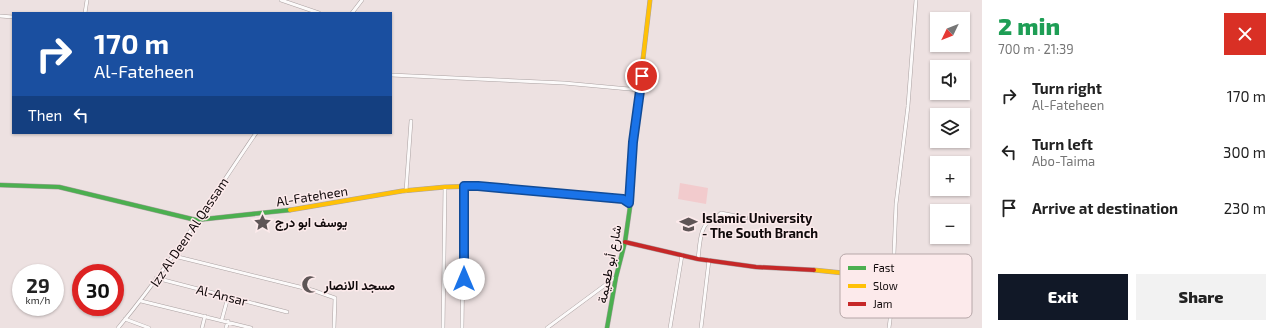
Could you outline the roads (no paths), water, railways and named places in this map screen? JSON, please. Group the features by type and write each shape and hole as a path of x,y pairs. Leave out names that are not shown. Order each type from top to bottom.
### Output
{"street":[{"path":"85,12 87,0"},
{"path":"281,0 315,12"},
{"path":"353,12 362,0"},
{"name":"شارع أبو طعيمة","path":"607,328 616,277 625,242 633,142 650,0"},
{"path":"893,254 896,204 908,106 916,0"},
{"path":"0,16 12,17"},
{"path":"392,75 564,83 640,90"},
{"path":"406,191 411,121"},
{"name":"Izz Al Deen Al Qassam","path":"118,328 174,256 196,220 255,134"},
{"name":"Al-Fateheen","path":"0,185 59,187 196,220 281,212 406,191 464,186 483,186 623,199 629,203"},
{"path":"462,328 464,186"},
{"path":"443,328 445,187"},
{"path":"698,259 704,226 710,219 716,218 721,213 746,218"},
{"path":"625,242 698,259 756,267 840,272"},
{"path":"174,256 312,290 335,298 334,328"},
{"path":"670,328 682,256"},
{"path":"701,328 708,260"},
{"path":"547,328 616,277"},
{"name":"Al-Ansar","path":"156,278 287,312"},
{"path":"222,319 228,297"},
{"path":"140,301 222,319 251,328"},
{"path":"202,328 205,316"},
{"path":"889,328 890,318"},
{"path":"125,319 149,328"},
{"path":"226,328 228,321"}],"place":[{"name":"يوسف ابو درج","path":"262,222"},
{"name":"Islamic University - The South Branch","path":"689,225"},
{"name":"مسجد الانصار","path":"311,285"}]}
